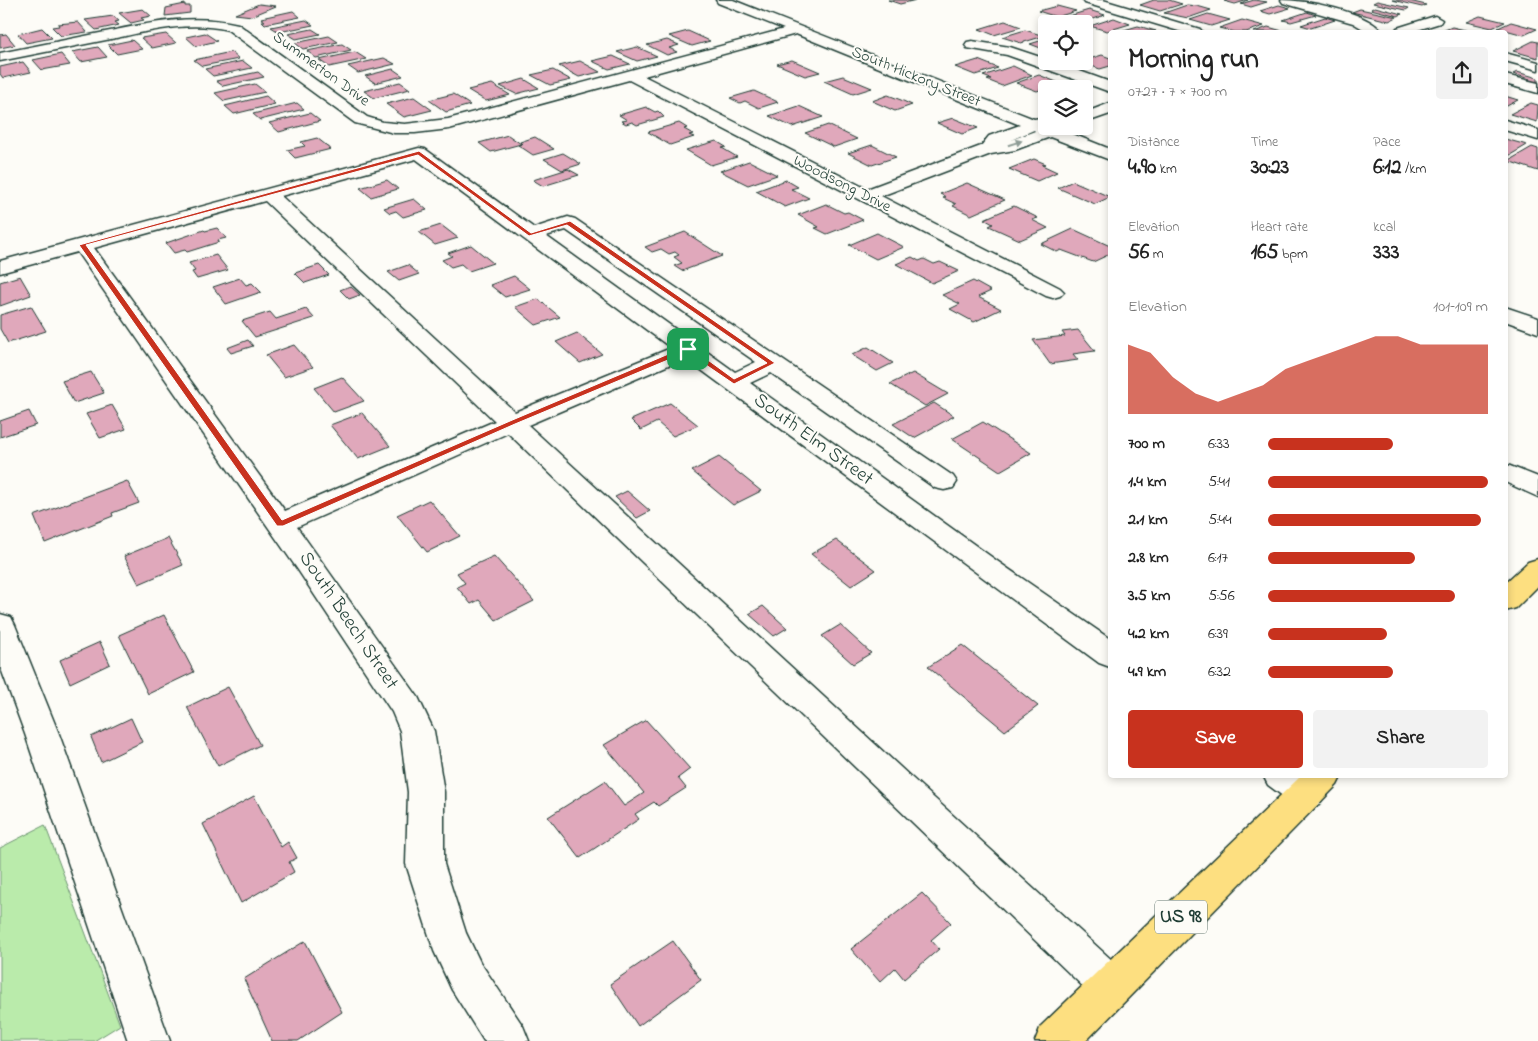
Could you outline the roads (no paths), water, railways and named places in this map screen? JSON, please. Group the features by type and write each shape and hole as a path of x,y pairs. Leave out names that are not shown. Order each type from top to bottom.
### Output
{"main road":[{"path":"1508,597 1538,568"},
{"name":"US 98","path":"1056,1041 1111,986 1304,781"}],"street":[{"name":"South Hickory Street","path":"722,0 1038,122"},
{"path":"1089,0 1188,30"},
{"path":"1287,0 1358,20 1373,30"},
{"path":"1318,8 1340,0"},
{"path":"1404,30 1435,20"},
{"name":"Summerton Drive","path":"0,57 159,25 194,22 222,23 233,26 361,120 377,127 396,130 419,130 449,124 797,30"},
{"path":"972,44 1010,51 1108,86"},
{"path":"1508,58 1538,66"},
{"name":"Woodsong Drive","path":"631,75 1053,292"},
{"path":"1508,80 1538,88"},
{"path":"1508,84 1538,92"},
{"path":"1093,103 1108,97"},
{"path":"1093,115 1108,109"},
{"path":"1508,126 1538,135"},
{"path":"866,196 987,150 995,140 1038,129"},
{"name":"South Hickory Street","path":"1068,135 1108,154"},
{"name":"South Elm Street","path":"267,193 419,153 987,568 1108,654"},
{"path":"0,267 267,193 513,422 904,796 1111,986"},
{"path":"531,235 568,223 944,482"},
{"name":"South Beech Street","path":"82,245 280,524 406,706 417,731 426,792 425,864 448,938 466,976 508,1041"},
{"path":"1508,313 1538,326"},
{"path":"280,524 513,422 688,349"},
{"path":"734,382 772,363"},
{"path":"0,625 42,734 149,1041"}]}
